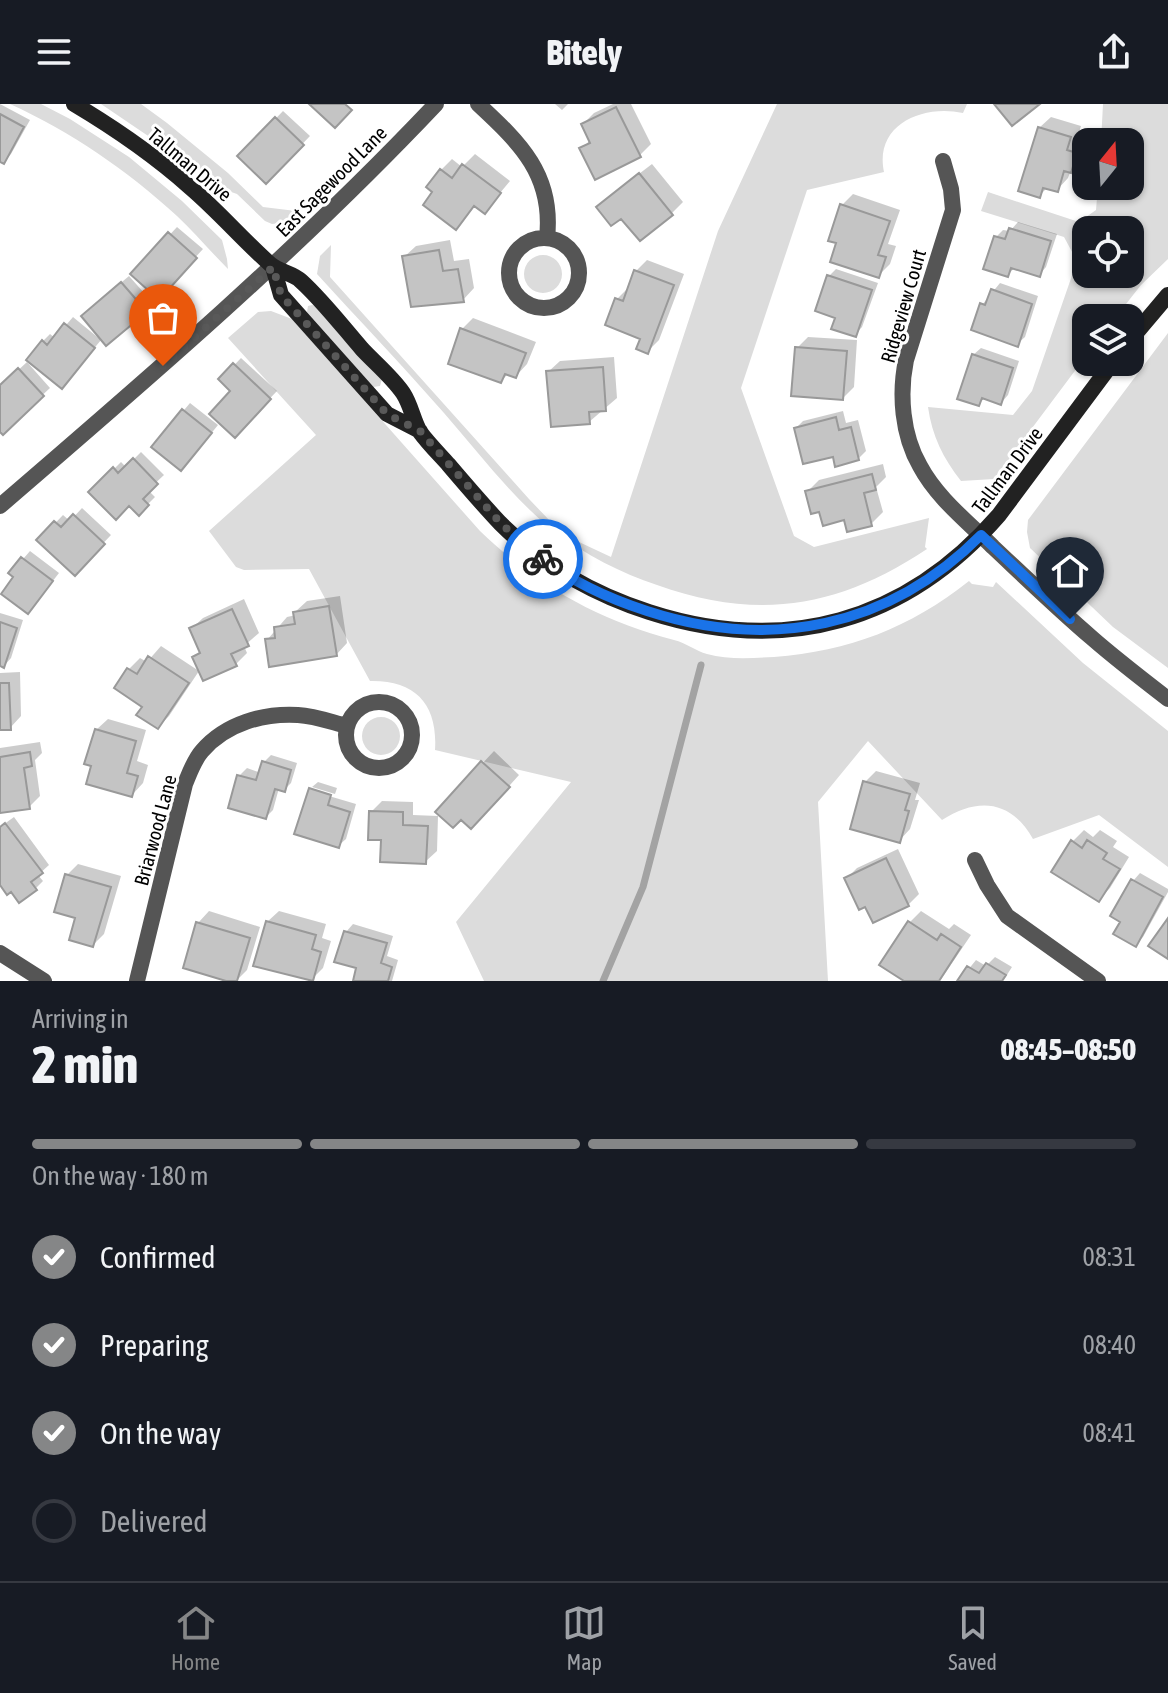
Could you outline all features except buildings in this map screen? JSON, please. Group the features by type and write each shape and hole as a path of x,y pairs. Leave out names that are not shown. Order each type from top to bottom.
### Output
{"street":[{"name":"Tallman Drive","path":"74,104 171,171 273,267 299,279 403,394 420,431 502,525 552,566 589,588 672,619 735,630 812,627 845,619 914,589 963,554 999,515 1103,376"},
{"name":"East Sagewood Lane","path":"0,506 273,267 436,104"},
{"path":"478,104 523,148 539,175 548,214 547,238"},
{"name":"Ridgeview Court","path":"943,161 953,210 906,360 902,384 904,413 912,448 939,493 981,535 1091,637 1168,699"},
{"path":"547,238 568,247 579,266 579,278 569,298 549,308 537,307 519,297 510,281 509,272 521,247 547,238"},
{"name":"Tallman Drive","path":"273,267 281,295 387,414 420,431"},
{"path":"1144,323 1168,295"},
{"path":"382,702 403,712 412,732 411,743 400,761 381,768 370,767 353,756 348,747 347,726 360,708 382,702"},
{"name":"Briarwood Lane","path":"137,981 185,784 202,751 226,731 266,717 299,715 347,726"},
{"path":"975,860 991,894 1007,916 1098,981"},
{"path":"0,953 44,981"}],"shaded area":[{"path":"10,104 41,104 129,157 182,201 222,240 228,269 177,216 138,183 55,127"},
{"path":"101,104 141,104 228,173 263,207 296,211 280,223 265,221 237,194 214,186"},
{"path":"777,104 967,104 963,113 947,111 917,115 894,130 886,142 884,172 807,190 741,388 794,536 814,547 929,518 927,549 861,585 829,596 796,603 729,603 694,596 630,575 604,563 555,532 511,490 317,274 320,256 331,245 330,277 529,499 551,522 579,542 611,557 718,231"},
{"path":"1103,104 1168,104 1168,259 1144,282 1144,216 1088,216 1096,210 1097,200 1144,200 1144,128 1102,128"},
{"path":"988,192 1072,220 1072,252 1064,237 981,211"},
{"path":"543,255 557,260 562,274 557,288 543,293 529,288 524,274 529,260"},
{"path":"1072,275 1072,288 1139,288 1126,304 1072,304 1072,375 994,479 961,481 939,446 928,407 1013,415 1032,391"},
{"path":"312,305 382,379 380,386 373,387 307,312 308,306"},
{"path":"271,311 292,319 480,531 502,551 570,599 646,632 715,656 740,658 801,654 853,643 878,634 924,612 969,581 993,587 996,582 1083,663 1168,731 1168,867 1099,815 1033,839 1015,816 993,806 968,808 942,820 868,741 818,802 828,981 484,981 456,922 571,782 435,750 433,720 428,708 421,698 400,685 370,681 309,569 244,570 236,567 209,531 316,435 228,338 258,312"},
{"path":"1168,333 1168,668 1113,627 1030,548 1027,532 1028,520 1136,376 1144,376 1144,365"},
{"path":"381,717 394,723 400,736 394,749 381,755 368,749 362,736 368,723"}],"waterway":[{"path":"603,981 643,887 701,665"}],"way so far":[{"path":"163,366 273,267 281,295 387,414 420,431 496,518 543,559"}],"route":[{"path":"543,559 589,588 660,615 710,627 775,630 829,624 897,598 943,569 981,535 1070,619"}]}
